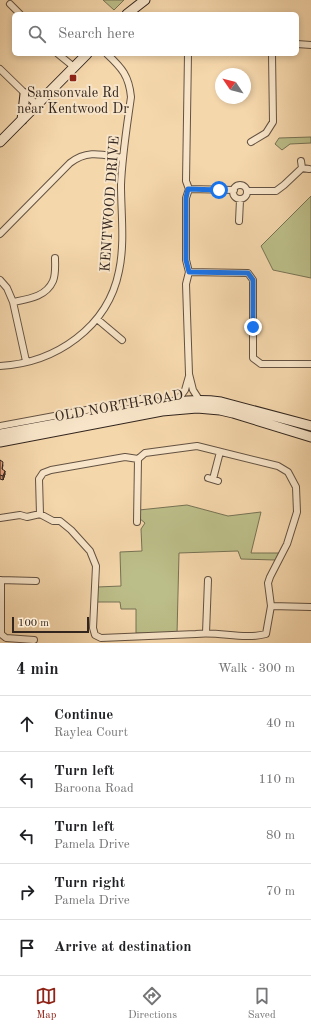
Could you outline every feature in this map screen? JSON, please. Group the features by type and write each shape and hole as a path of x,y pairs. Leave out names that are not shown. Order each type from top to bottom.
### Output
{"main road":[{"path":"130,12 145,0"},
{"path":"0,142 85,56"},
{"path":"22,120 25,94"},
{"name":"OLD NORTH ROAD","path":"0,434 177,401 200,400 236,406 311,426"},
{"name":"OLD NORTH ROAD","path":"0,442 162,411 197,408 233,413 311,437"}],"street":[{"path":"10,4 18,12"},
{"path":"299,44 311,45"},
{"path":"60,56 74,68"},
{"name":"KENTWOOD DRIVE","path":"0,366 41,358 67,346 86,331 97,319 105,308 114,290 122,251 121,184 131,97 130,84 124,73 109,56"},
{"path":"188,56 186,181 188,189 186,198 186,260 189,272 186,284 189,374 193,390 200,400"},
{"path":"251,142 266,133 273,122 272,56"},
{"path":"0,69 37,105"},
{"path":"0,234 70,163 77,158 91,153 123,158"},
{"path":"301,161 302,168"},
{"path":"247,191 276,191 302,168 309,168"},
{"path":"240,185 246,187 247,191 246,198 240,200 235,197 233,192 235,187 240,185"},
{"path":"188,189 234,190"},
{"path":"239,221 240,200"},
{"path":"12,302 36,297 46,291 54,280 55,258"},
{"path":"189,272 248,273 253,280 253,358 261,364 311,364"},
{"path":"0,280 7,288 12,302 26,361"},
{"path":"97,319 122,340"},
{"path":"177,401 185,390 189,374"},
{"name":"OLD NORTH ROAD","path":"0,426 135,401 142,398 151,398 160,404"},
{"path":"0,518 20,516 27,517 40,514 53,521 60,521 71,530 90,551 96,566 94,628 95,635 101,638 206,633 253,636 266,634 271,606 268,583 284,551 294,523 297,512 296,487 288,472 278,466 197,446 184,447 145,453 138,458 126,457 51,470 43,473 39,479 40,514"},
{"path":"213,479 220,452"},
{"path":"137,525 138,458"},
{"path":"34,640 6,638 1,634 1,580 36,581"},
{"path":"206,633 208,580"},
{"path":"271,606 311,607"}],"green space":[{"path":"103,0 124,0 114,10"},
{"path":"311,137 311,143 290,144 282,150 275,144 279,138"},
{"path":"311,196 311,278 273,270 261,246"},
{"path":"187,505 228,516 261,512 251,553 282,553 275,560 241,559 238,551 179,553 177,634 136,633 136,609 121,609 120,602 97,602 97,587 121,586 120,552 142,551 141,529 145,523 139,518 139,510"}],"building":[{"path":"0,460 3,462 2,469 5,471 3,476 0,475"}],"place":[{"name":"Samsonvale Rd near Kentwood Dr","path":"73,78"}],"route":[{"path":"219,190 188,189 186,198 186,260 189,272 248,273 253,280 253,327"}]}
